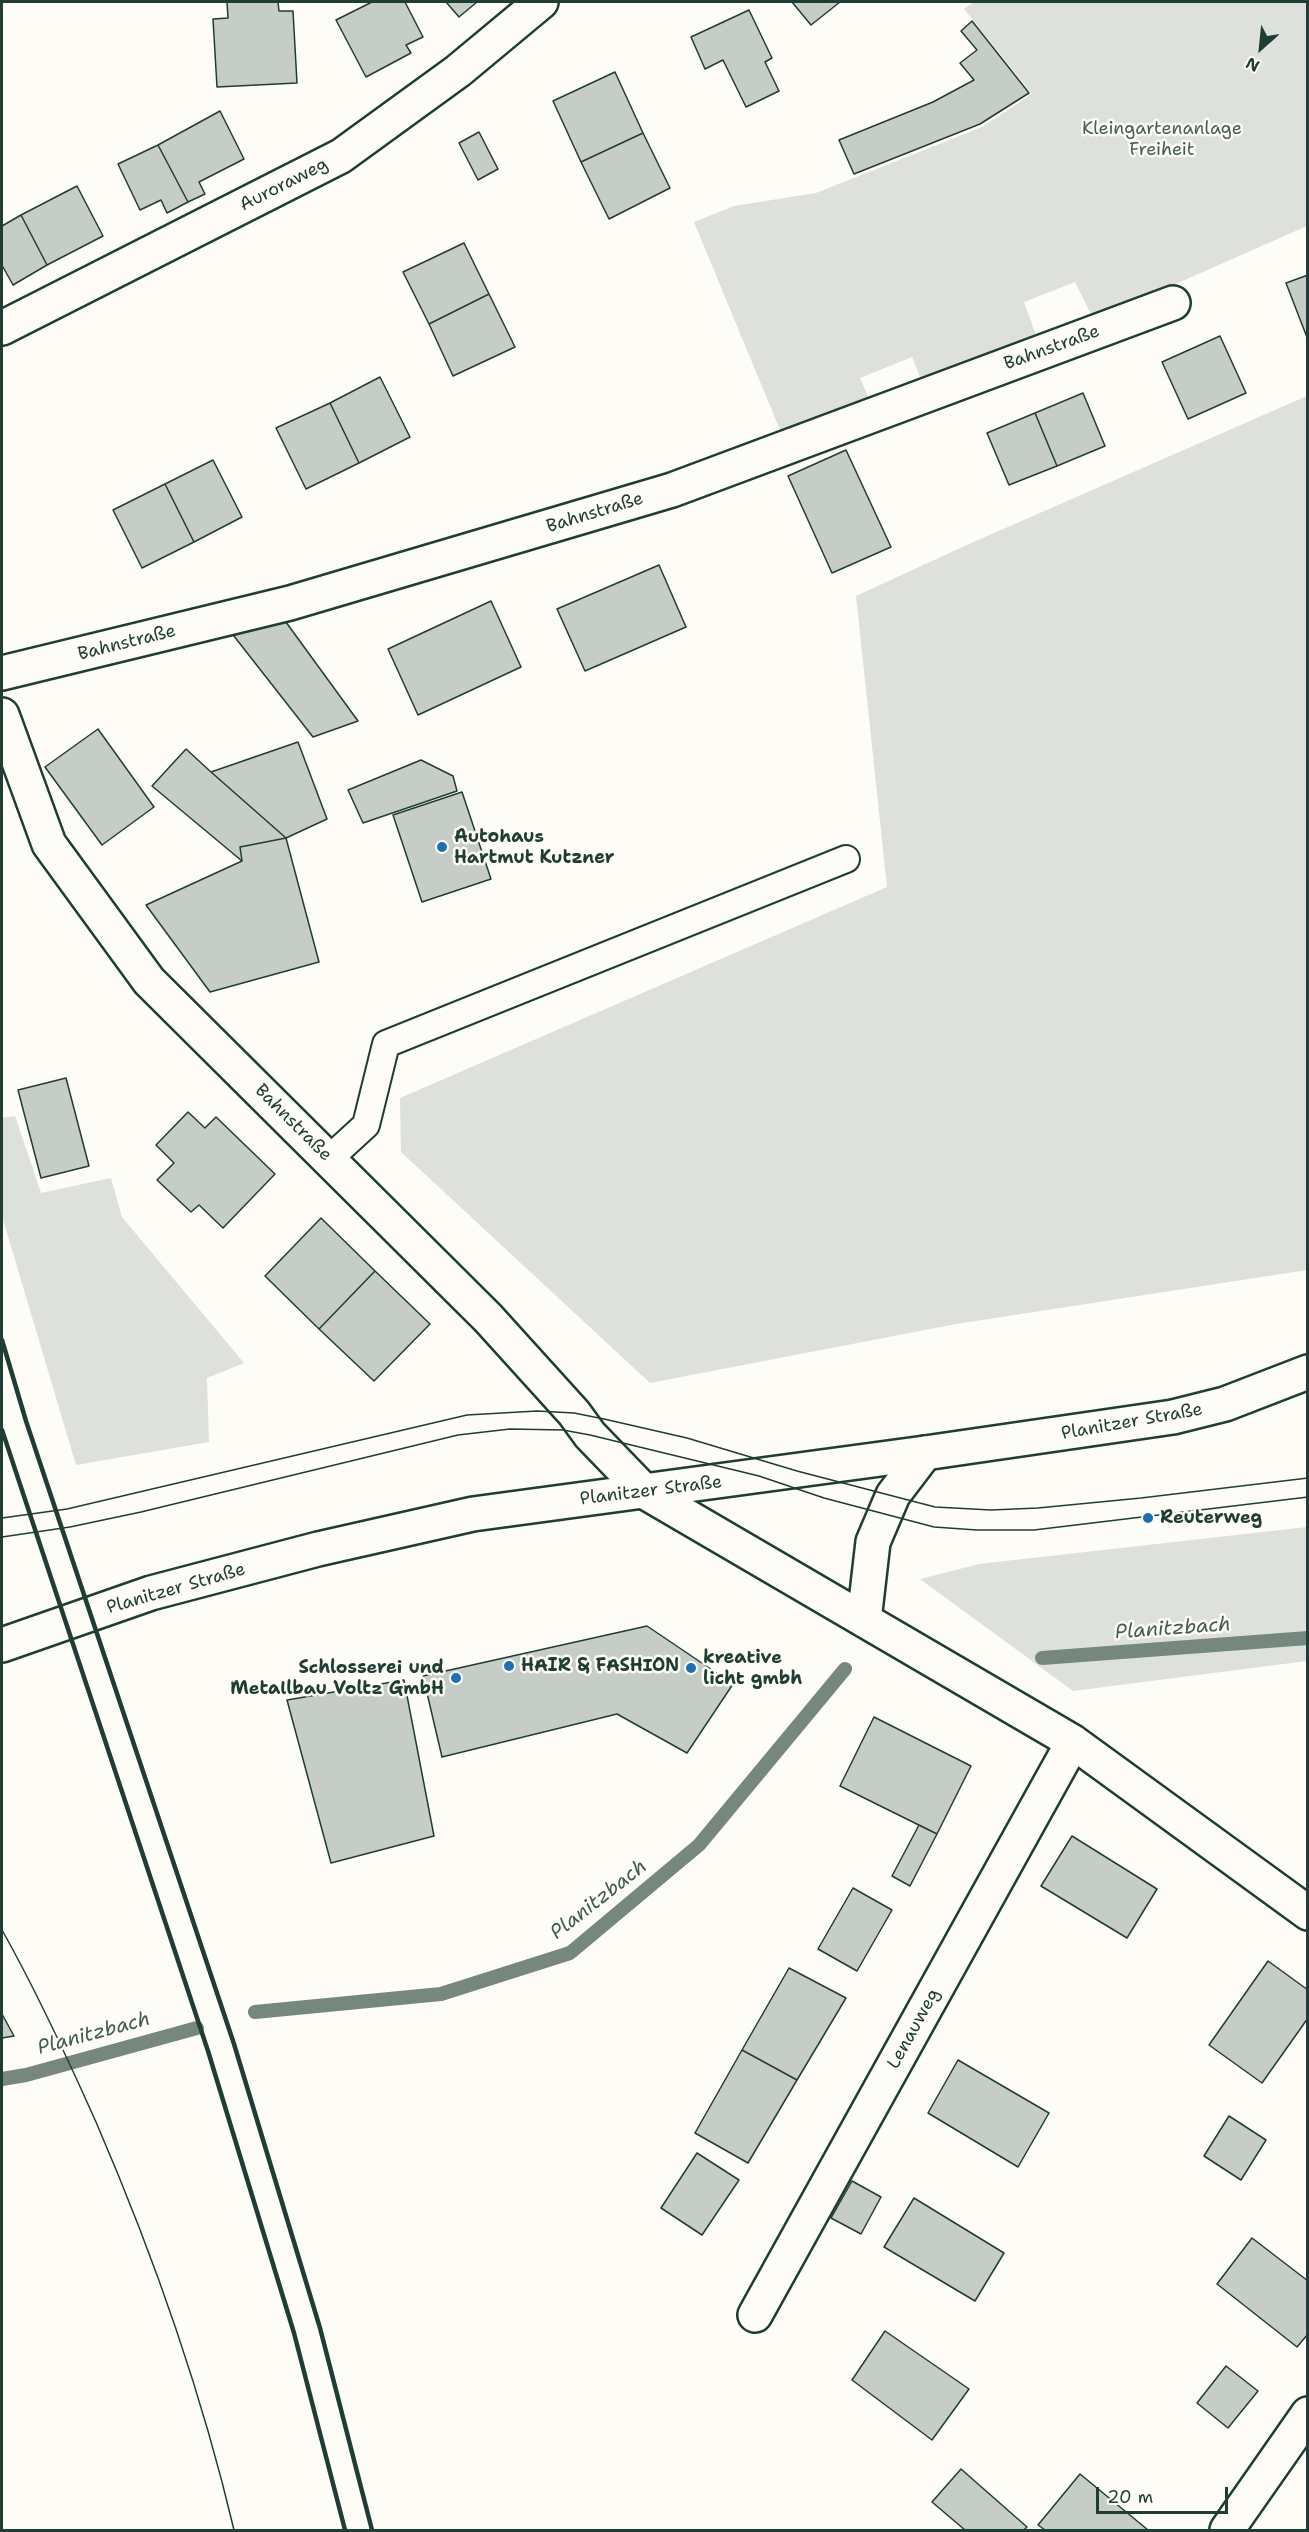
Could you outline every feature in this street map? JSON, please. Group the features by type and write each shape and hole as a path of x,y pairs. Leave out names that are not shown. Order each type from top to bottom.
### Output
{"street":[{"name":"Auroraweg","path":"2,328 341,156 458,71 542,2"},
{"name":"Bahnstraße","path":"2,673 290,603 672,490 1173,303"},
{"name":"Bahnstraße","path":"2,715 49,844 148,981 488,1318 574,1413 590,1435 645,1492"},
{"name":"Planitzer Straße","path":"2,1645 151,1593 318,1549 495,1510 925,1454 1173,1417 1225,1404 1308,1372"},
{"path":"864,1620 873,1542 893,1495 925,1454"},
{"path":"645,1492 1073,1742 1308,1913"},
{"name":"Lenauweg","path":"755,2315 1073,1742"},
{"path":"1227,2530 1308,2414"}],"lane":[{"path":"329,1159 366,1125 386,1044 846,859"}],"green space":[{"name":"Kleingartenanlage Freiheit","path":"974,2 1307,2 1307,226 1094,320 1075,282 1024,302 1038,341 924,387 912,357 860,378 873,408 785,442 694,222 734,206 816,193 982,127 1032,94 964,9"},
{"path":"1307,396 1307,1270 956,1324 650,1383 401,1152 400,1098 887,887 856,596"},
{"path":"15,1116 41,1193 111,1178 122,1217 244,1363 207,1378 209,1442 76,1465 2,1216 2,1118"},
{"path":"1307,1527 1307,1661 1073,1691 920,1579 979,1564"}],"building":[{"path":"227,2 278,2 279,11 293,11 297,83 217,87 213,19 228,18"},
{"path":"372,2 405,2 423,37 406,45 411,53 366,77 336,20"},
{"path":"446,2 477,2 459,17"},
{"path":"792,2 840,2 811,25"},
{"path":"749,10 772,58 765,62 779,91 746,107 723,60 705,69 691,37"},
{"path":"972,21 1029,93 980,124 854,174 839,140 933,102 974,80 960,63 977,50 961,31"},
{"path":"615,72 643,133 581,162 553,101"},
{"path":"220,111 244,159 199,182 205,194 188,202 158,145"},
{"path":"479,132 498,169 478,180 459,143"},
{"path":"643,133 670,188 609,219 581,162"},
{"path":"158,145 188,202 167,213 161,200 140,210 118,164"},
{"path":"77,186 103,236 47,265 21,215"},
{"path":"21,215 47,265 13,285 2,268 2,226"},
{"path":"464,243 489,294 429,324 403,272"},
{"path":"1308,275 1308,340 1286,283"},
{"path":"489,294 515,347 453,376 429,324"},
{"path":"1220,336 1246,393 1188,419 1162,362"},
{"path":"380,377 410,437 359,463 330,403"},
{"path":"1083,393 1105,446 1057,466 1035,413"},
{"path":"330,403 359,463 306,489 276,428"},
{"path":"1035,413 1057,466 1009,485 987,433"},
{"path":"846,450 891,547 832,573 788,476"},
{"path":"213,460 242,517 194,542 165,484"},
{"path":"165,484 194,542 142,568 113,510"},
{"path":"659,565 686,627 585,671 557,609"},
{"path":"491,601 521,667 418,715 388,649"},
{"path":"283,618 358,721 313,737 230,631"},
{"path":"98,729 154,807 102,845 45,767"},
{"path":"298,742 327,819 286,838 211,772"},
{"path":"186,749 286,838 240,847 242,861 152,786"},
{"path":"421,760 453,776 457,791 363,823 348,790"},
{"name":"Autohaus Hartmut Kutzner","path":"462,792 491,879 422,902 393,815"},
{"path":"286,838 319,962 210,992 146,905 242,861 240,847"},
{"path":"66,1078 89,1166 41,1178 18,1090"},
{"path":"188,1112 205,1128 216,1117 275,1174 223,1228 199,1205 191,1212 157,1180 174,1163 156,1145"},
{"path":"321,1218 375,1271 319,1329 265,1276"},
{"path":"375,1271 430,1324 374,1381 319,1329"},
{"path":"647,1626 733,1684 687,1753 617,1714 442,1757 423,1676"},
{"path":"404,1680 434,1836 331,1863 287,1700"},
{"path":"874,1717 971,1766 937,1834 840,1786"},
{"path":"919,1825 937,1834 910,1886 892,1876"},
{"path":"1072,1836 1157,1889 1127,1938 1041,1886"},
{"path":"853,1888 892,1910 857,1971 818,1949"},
{"path":"1268,1961 1308,1990 1308,2018 1262,2083 1209,2045"},
{"path":"789,1968 846,1998 797,2080 742,2050"},
{"path":"2,2014 14,2036 2,2038"},
{"path":"742,2050 797,2080 748,2163 695,2133"},
{"path":"958,2060 1049,2113 1018,2167 928,2113"},
{"path":"1229,2116 1266,2140 1241,2180 1204,2156"},
{"path":"697,2153 739,2180 702,2235 661,2208"},
{"path":"852,2181 881,2197 861,2234 831,2218"},
{"path":"914,2198 1004,2253 975,2301 884,2247"},
{"path":"1252,2238 1308,2281 1308,2334 1297,2347 1217,2284"},
{"path":"885,2331 969,2389 932,2440 852,2380"},
{"path":"1226,2366 1258,2391 1228,2428 1197,2403"},
{"path":"961,2469 1027,2527 1024,2530 965,2530 932,2502"},
{"path":"1080,2474 1148,2530 1045,2530 1038,2525"}],"waterway":[{"name":"Planitzbach","path":"1042,1658 1308,1638"},
{"name":"Planitzbach","path":"255,2012 441,1994 570,1953 699,1845 845,1669"},
{"name":"Planitzbach","path":"2,2079 26,2075 197,2028"}],"tram line":[{"path":"2,1518 67,1509 467,1415 537,1411 574,1413 687,1438 797,1471 935,1507 991,1510 1038,1508 1308,1478"},
{"path":"2,1537 70,1527 141,1512 458,1435 510,1429 563,1430 590,1435 759,1476 824,1498 934,1527 1034,1530 1308,1497"},
{"path":"2,1930 74,2073 137,2222 191,2374 234,2530"}],"railway":[{"path":"2,1340 26,1421 234,2044 320,2328 372,2530"},
{"path":"2,1430 208,2051 294,2333 345,2530"}],"place":[{"name":"Autohaus Hartmut Kutzner","path":"442,847"},
{"name":"Reuterweg","path":"1148,1518"},
{"name":"HAIR & FASHION","path":"509,1666"},
{"name":"kreative licht gmbh","path":"691,1668"},
{"name":"Schlosserei und Metallbau Voltz GmbH","path":"456,1678"}]}
